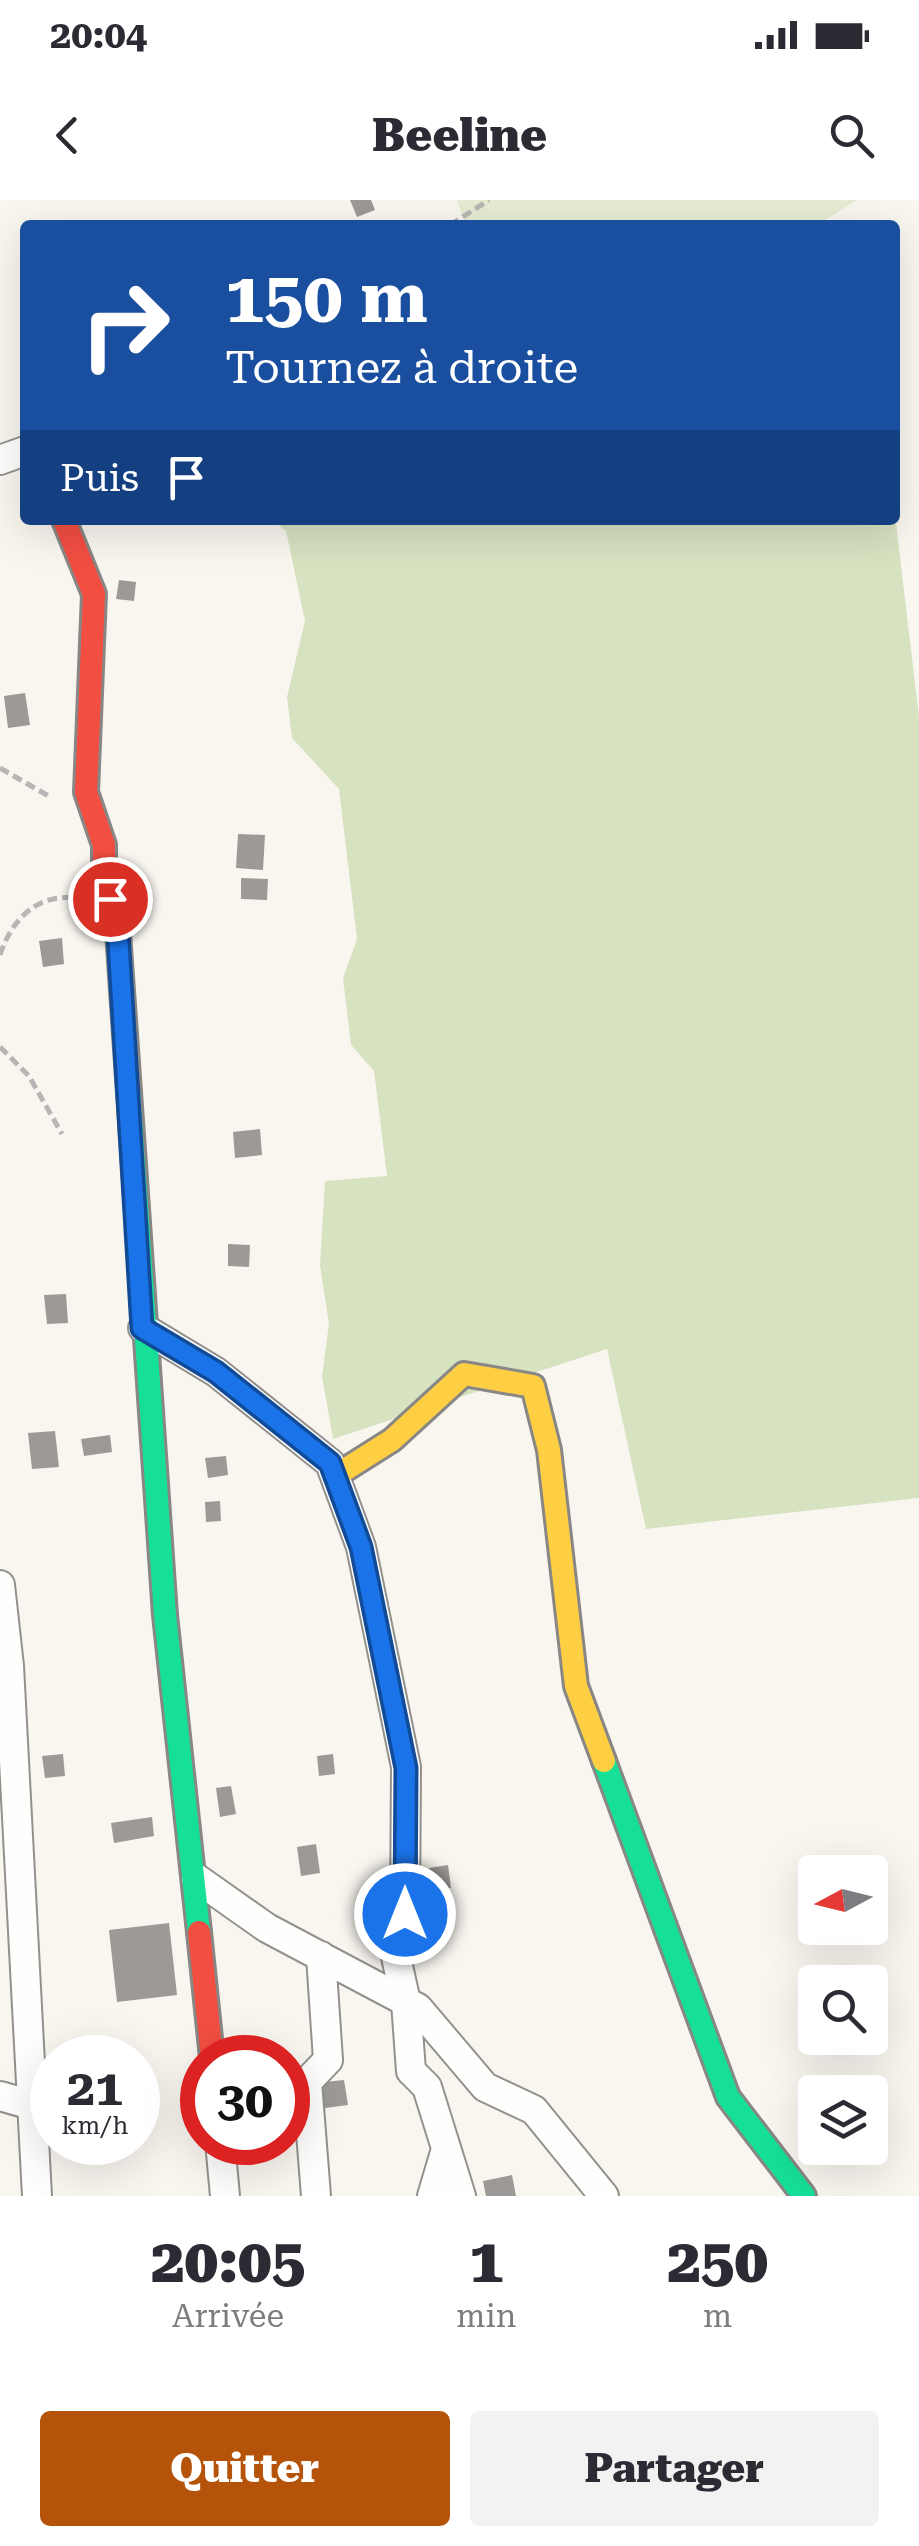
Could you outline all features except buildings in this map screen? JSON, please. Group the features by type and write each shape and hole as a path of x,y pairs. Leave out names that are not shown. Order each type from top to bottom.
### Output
{"street":[{"path":"66,525 94,594 86,792 104,845 104,884 117,918 164,1614 196,1878 210,2035"},
{"path":"142,1328 216,1372 330,1463 335,1476 361,1547 406,1768 405,1914 396,1957 406,2002 411,2071 427,2086 462,2196"},
{"path":"335,1476 392,1440 464,1374 533,1386 548,1450 576,1686 728,2097 804,2196"},
{"path":"0,1585 9,1807 26,1953 31,2035"},
{"path":"196,1878 267,1928 418,2008 485,2087 534,2110 604,2196"},
{"path":"0,1974 26,1953"},
{"path":"310,2074 328,2060 322,1956"},
{"path":"0,2096 30,2105"},
{"path":"432,2196 446,2150"},
{"path":"310,2161 316,2196"},
{"path":"36,2165 37,2196"},
{"path":"222,2165 225,2196"}],"path":[{"path":"458,220 490,200"},
{"path":"0,768 95,819"},
{"path":"0,955 26,909 57,896 110,899"},
{"path":"0,1047 29,1076 62,1134"}],"green space":[{"path":"457,200 857,200 825,220 464,220"},
{"path":"278,525 896,525 919,717 919,1498 646,1529 607,1349 333,1439 322,1376 329,1324 320,1265 325,1181 387,1176 374,1071 351,1045 343,978 357,939 339,789 292,738 287,697 305,621 286,531"}],"traffic: fast":[{"path":"129,1092 165,1615 199,1932"},
{"path":"604,1761 728,2097 804,2196"}],"traffic: slow":[{"path":"335,1476 392,1440 464,1374 533,1386 549,1450 576,1686 604,1761"}],"traffic: jam":[{"path":"66,525 94,594 86,792 104,845 104,883 117,918 129,1092"},
{"path":"199,1932 210,2035"}],"route":[{"path":"110,899 117,918 130,1072 142,1328 216,1372 330,1463 361,1547 406,1768 405,1914"}]}
